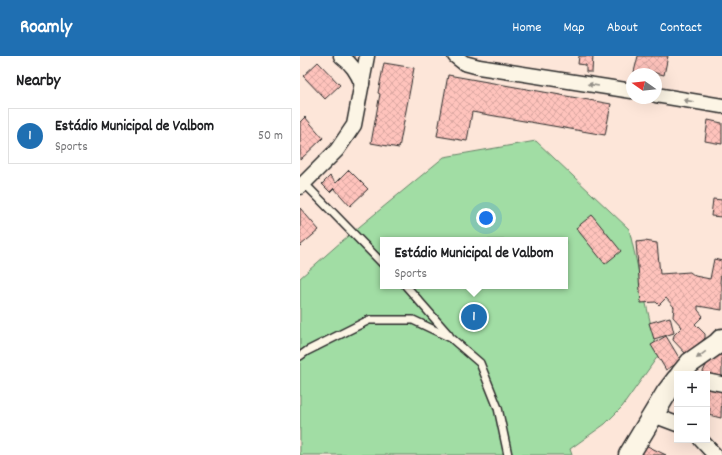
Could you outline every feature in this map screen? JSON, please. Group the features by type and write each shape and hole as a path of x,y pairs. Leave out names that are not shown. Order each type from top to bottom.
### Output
{"street":[{"path":"341,56 349,62 356,71 362,84"},
{"path":"302,185 337,150 354,125 367,56"},
{"path":"455,56 464,62 479,67 626,91"},
{"path":"662,96 722,106"},
{"path":"684,371 690,363 722,339"},
{"path":"710,382 722,384"},
{"path":"629,455 674,385"},
{"path":"653,416 674,423"},
{"path":"704,443 716,455"}],"lane":[{"path":"302,185 380,261"},
{"path":"409,289 451,338 480,363 498,408 508,455"},
{"path":"300,356 369,320 413,320 451,338"}],"green space":[{"path":"536,141 629,229 658,356 622,407 605,424 570,449 572,455 300,455 300,278 342,241 444,157"}],"building":[{"path":"579,56 593,56 592,72 586,72 586,65 578,64"},
{"path":"638,56 668,56 664,75 662,74 662,68 635,68"},
{"path":"318,62 340,85 325,99 303,76"},
{"path":"384,63 414,68 399,148 371,143"},
{"path":"448,75 611,104 605,135 472,112 467,141 437,136"},
{"path":"305,117 323,138 300,160 300,122"},
{"path":"708,120 722,123 722,144 705,141"},
{"path":"349,170 368,189 350,206 334,188 330,192 322,184 330,176 336,183"},
{"path":"713,199 722,200 722,217 711,216"},
{"path":"300,208 319,230 300,246"},
{"path":"592,215 621,251 605,264 576,228"},
{"path":"645,241 657,243 660,274 690,272 695,276 710,279 714,259 722,261 720,283 722,284 722,310 698,306 698,310 703,316 695,324 705,334 705,338 687,355 673,340 674,335 682,327 673,317 674,307 666,298 659,305 656,302 641,303 636,242"},
{"path":"670,317 674,333 654,339 649,323"},
{"path":"666,336 681,361 666,370 651,345"},
{"path":"722,349 722,380 710,378 710,371 703,371 712,352"},
{"path":"710,384 722,386 721,418 710,415"},
{"path":"637,441 666,455 631,455"}],"place":[{"name":"Estádio Municipal de Valbom","path":"474,317"}]}
